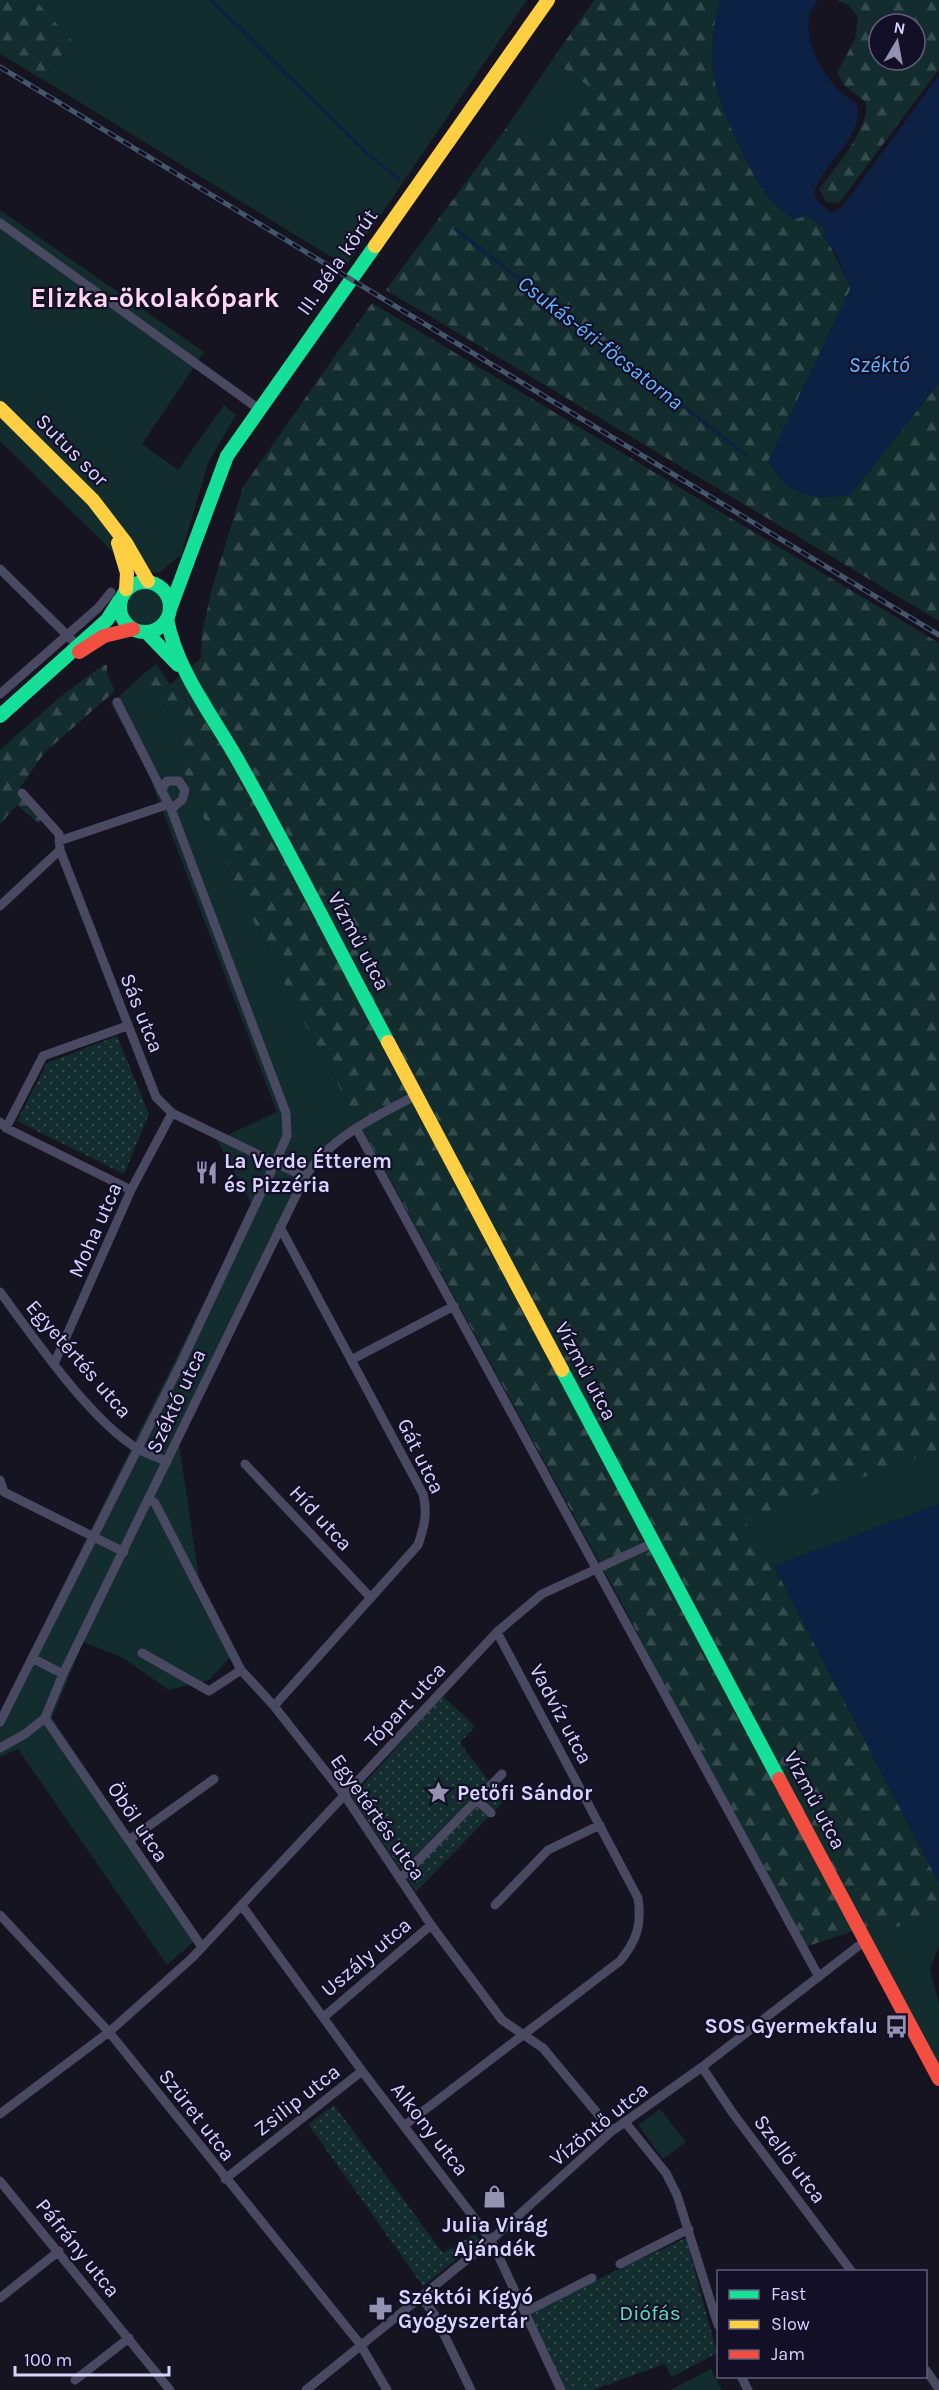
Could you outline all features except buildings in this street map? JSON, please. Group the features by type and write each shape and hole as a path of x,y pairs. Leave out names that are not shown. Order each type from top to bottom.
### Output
{"main road":[{"name":"III. Béla körút","path":"168,614 178,581 189,562 222,465 548,0"},
{"name":"Sutus sor","path":"0,408 85,491 126,543 153,583"},
{"path":"111,525 125,564 126,589"},
{"path":"153,583 189,562"},
{"path":"61,661 72,640 106,620 115,597 136,582 153,583 166,592 170,638 193,684"},
{"path":"115,597 121,618 160,644 193,684"},
{"path":"0,716 61,661 104,636 158,628 168,614"},
{"name":"Vízmű utca","path":"193,684 236,757 417,1095 653,1544 939,2079"}],"street":[{"path":"0,223 260,409"},
{"path":"0,569 72,640 0,694"},
{"path":"117,702 170,806 286,1113 286,1136 275,1163"},
{"path":"0,906 59,845 170,806 182,800 185,790 182,784 173,780 167,781 161,790"},
{"name":"Sás utca","path":"22,793 59,834 59,845 156,1097 172,1113 305,1177"},
{"path":"127,1026 43,1056 3,1125 132,1190"},
{"name":"Széktó utca","path":"45,1718 63,1674 305,1177 322,1155 356,1128 417,1095"},
{"name":"Moha utca","path":"54,1364 132,1190 172,1113"},
{"path":"356,1128 594,1569 819,1977"},
{"name":"Széktó utca","path":"0,1722 34,1659 92,1535 185,1354 275,1163"},
{"name":"Gát utca","path":"274,1706 418,1545 425,1524 426,1506 423,1494 280,1227"},
{"name":"Egyetértés utca","path":"0,1292 54,1364 105,1423 138,1449 167,1462"},
{"path":"351,1360 454,1306"},
{"name":"Híd utca","path":"245,1464 371,1598"},
{"path":"0,1480 2,1492 124,1552"},
{"name":"Egyetértés utca","path":"149,1499 155,1503 241,1670 274,1706 345,1796 432,1925 502,2020 543,2048 612,2131"},
{"name":"Tópart utca","path":"0,2114 109,2032 202,1947 243,1906 497,1632 542,1594 653,1544"},
{"name":"Vadvíz utca","path":"405,2125 620,1961 632,1946 639,1931 638,1898 497,1632"},
{"path":"142,1653 209,1691 241,1670"},
{"path":"34,1659 63,1674"},
{"path":"0,1748 25,1734 45,1718"},
{"name":"Öböl utca","path":"45,1718 202,1947"},
{"path":"400,1879 502,1774"},
{"path":"129,1840 214,1779"},
{"path":"477,1800 491,1814"},
{"path":"495,1905 548,1850 600,1825"},
{"name":"Alkony utca","path":"243,1906 362,2071 491,2240 561,2390"},
{"name":"Szüret utca","path":"2,1921 109,2032 360,2344 387,2390"},
{"name":"Uszály utca","path":"324,2016 432,1925"},
{"name":"Vízöntő utca","path":"306,2390 491,2240 612,2131 702,2067 866,1940"},
{"name":"Szellő utca","path":"702,2067 732,2112 851,2270"},
{"name":"Zsilip utca","path":"225,2179 362,2071"},
{"path":"625,2122 666,2173 689,2229 717,2322"},
{"name":"Páfrány utca","path":"0,2181 170,2390"},
{"path":"620,2264 689,2229"},
{"path":"0,2298 59,2252"},
{"path":"525,2312 592,2278"},
{"path":"421,2297 434,2314 471,2390"},
{"path":"75,2380 129,2338"},
{"path":"927,2371 939,2389"}],"green space":[{"path":"0,0 35,0 73,42 42,79 0,54"},
{"path":"34,0 527,0 346,266 42,79 73,42"},
{"path":"594,0 720,0 713,43 714,75 719,98 737,140 758,181 774,203 794,219 806,215 825,228 833,251 851,288 768,462 850,495 939,383 939,621 386,290 506,128 543,153 587,85 552,60"},
{"path":"836,0 939,0 939,69 839,203 826,202 819,189 850,148 866,112 866,102 845,86 837,73 855,39 858,17 848,5"},
{"path":"552,60 587,85 543,153 506,128"},
{"path":"0,210 204,352 142,444 178,470 224,405 236,415 208,463 181,555 159,573 145,570 121,537 112,551 0,441"},
{"path":"372,303 939,643 939,1450 744,1520 774,1566 939,1883 939,1902 914,1922 893,1928 880,1922 799,1949 625,1609 294,1004 186,782 176,721 140,677 156,664 170,685 201,658 202,632 213,585 243,487"},
{"path":"145,586 159,592 165,606 159,620 145,626 131,620 125,606 131,592"},
{"path":"103,665 107,665 107,674 115,691 45,752 17,792 42,820 38,823 17,805 0,824 0,750 60,697"},
{"path":"140,677 176,721 186,782 294,1004 362,1128 328,1155 309,1176 179,1444 199,1578 233,1654 209,1680 169,1690 123,1658 83,1642 52,1718 199,1937 167,1965 18,1749 0,1757 0,1712 252,1205 217,1140 277,1112 149,775 111,704"},
{"path":"117,1036 149,1114 124,1174 17,1121 47,1063"},
{"path":"939,1450 939,1504 774,1566 744,1519"},
{"path":"443,1696 475,1726 460,1743 504,1801 416,1892 352,1797"},
{"path":"939,1902 939,1946 930,1969 939,2004 939,2069 864,1926 880,1922 893,1928 914,1922"},
{"path":"334,2105 443,2253 475,2234 480,2241 423,2286 308,2124"},
{"path":"660,2109 686,2142 663,2159 638,2125"},
{"name":"Diófás","path":"686,2238 717,2353 672,2377 665,2364 593,2390 566,2390 528,2312"},
{"path":"711,2369 722,2390 670,2390"}],"water":[{"name":"Széktó","path":"720,0 818,0 809,17 811,42 815,55 837,89 857,104 854,129 818,183 814,194 819,203 832,213 843,206 939,75 939,383 850,495 813,496 792,489 775,473 768,461 851,288 835,252 823,237 825,228 806,215 794,220 774,203 758,181 737,140 719,98 713,65 713,32"},
{"path":"939,1504 939,1883 774,1566"}],"waterway":[{"name":"Csukás-éri-főcsatorna","path":"211,0 369,155 399,179"},
{"name":"Csukás-éri-főcsatorna","path":"455,229 746,455"}],"railway":[{"path":"0,67 939,635"}],"traffic: fast":[{"path":"170,609 227,456 375,246"},
{"path":"150,582 163,589 169,597 170,607 169,617 163,625 155,631 140,632 127,625 121,617 120,602 127,589 135,583 150,582"},
{"path":"0,716 107,620 119,601"},
{"path":"167,619 178,656 186,673 256,792 388,1042"},
{"path":"146,632 178,665"},
{"path":"562,1370 779,1779"}],"traffic: slow":[{"path":"375,246 548,0"},
{"path":"0,408 93,500 126,543 148,581"},
{"path":"118,543 127,573 126,589"},
{"path":"388,1042 562,1370"}],"traffic: jam":[{"path":"79,652 104,636 133,629"},
{"path":"779,1779 939,2079"}],"place":[{"name":"La Verde Étterem és Pizzéria","path":"206,1173"},
{"name":"Petőfi Sándor","path":"439,1793"},
{"name":"SOS Gyermekfalu","path":"896,2026"},
{"name":"Julia Virág Ajándék","path":"495,2197"},
{"name":"Széktói Kígyó Gyógyszertár","path":"380,2309"}],"district":[{"name":"Elizka-ökolakópark","path":"155,298"}]}
